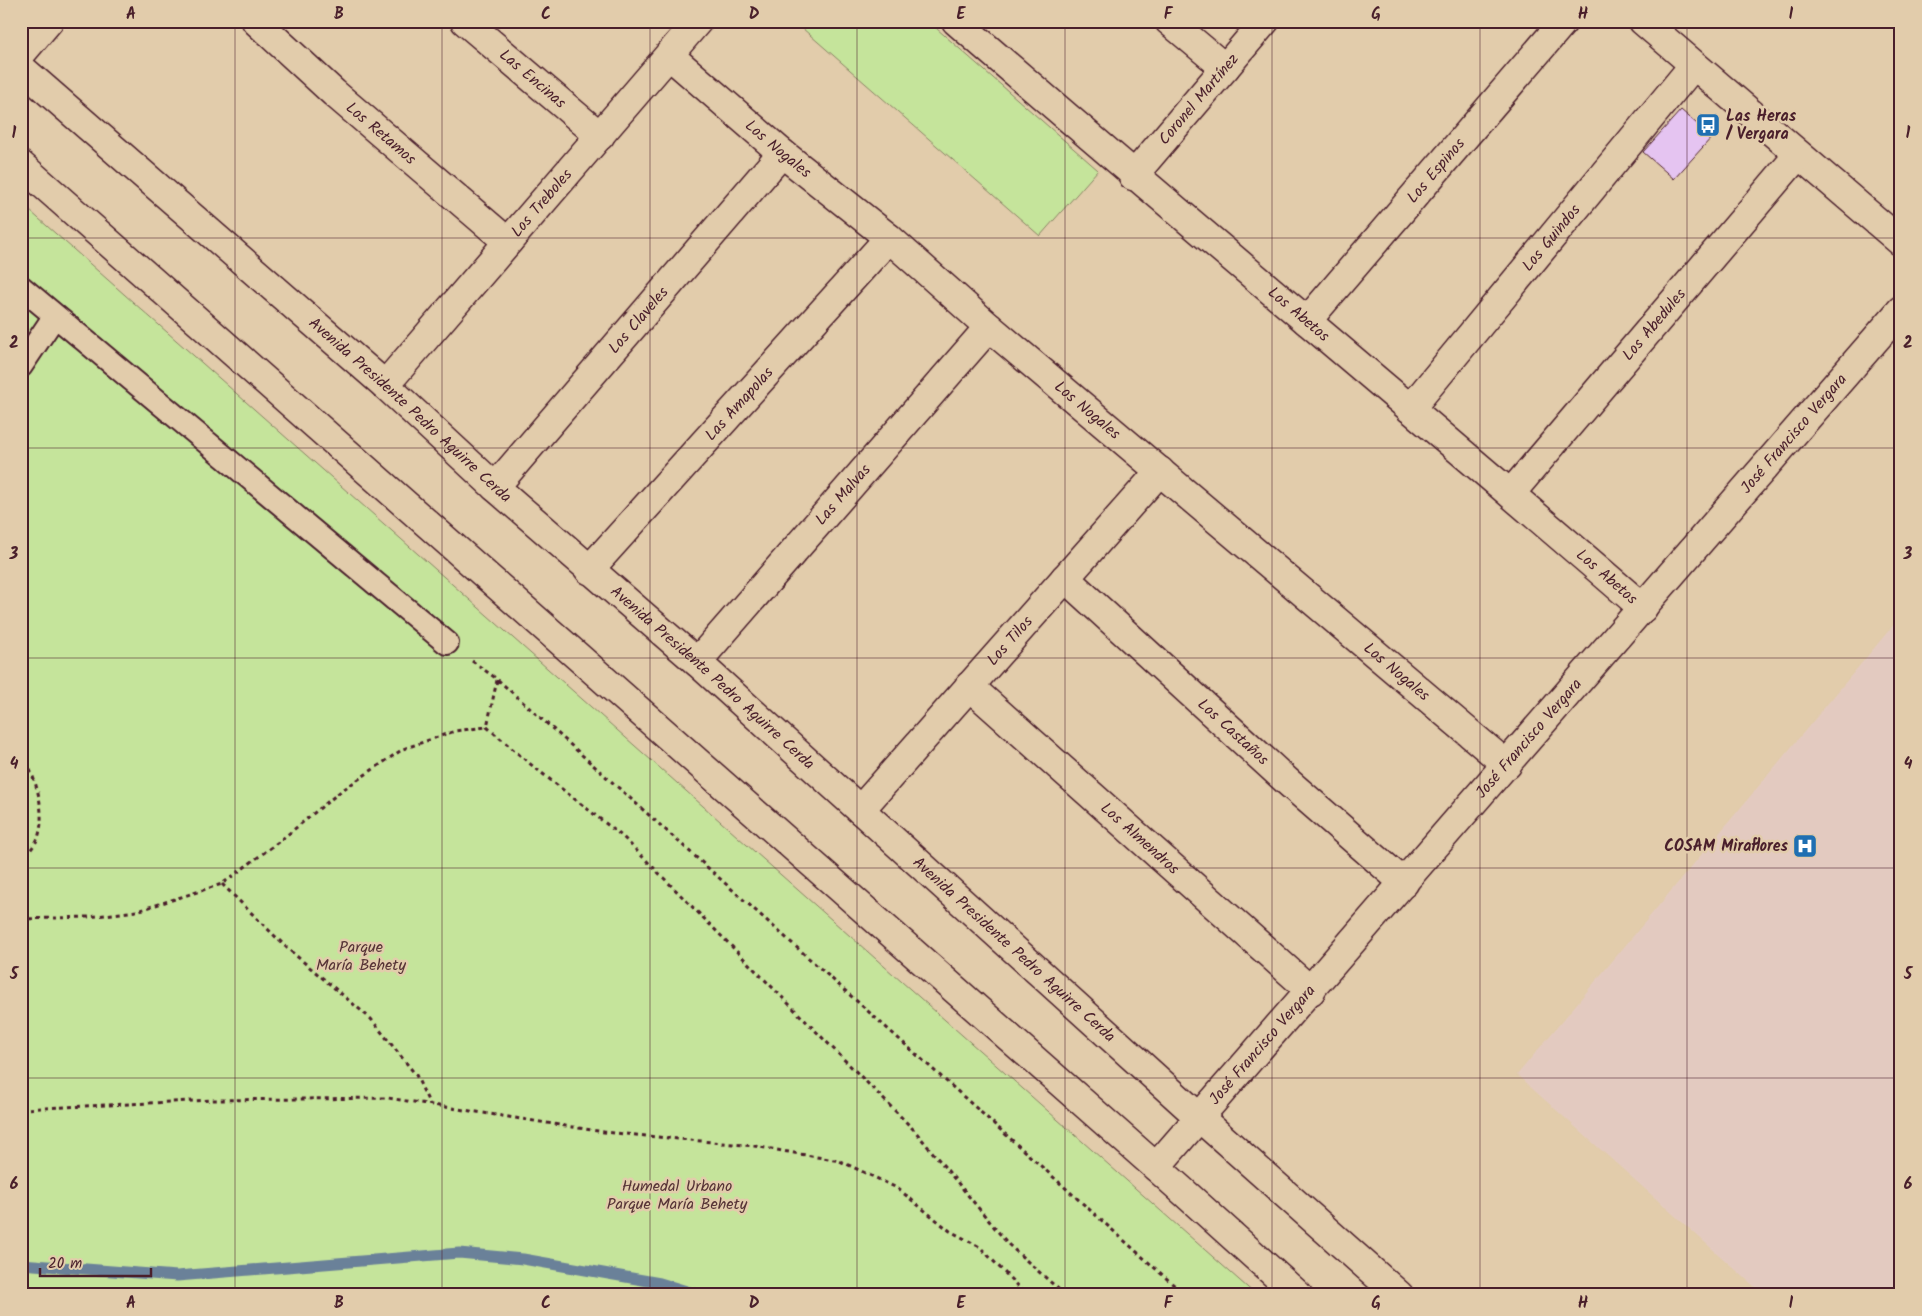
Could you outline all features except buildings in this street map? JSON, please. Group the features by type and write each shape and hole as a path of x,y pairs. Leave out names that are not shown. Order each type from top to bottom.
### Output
{"street":[{"path":"21,54 49,21"},
{"name":"Los Retamos","path":"256,21 334,93 508,242"},
{"name":"Las Encinas","path":"465,21 600,136"},
{"name":"Los Treboles","path":"385,385 698,21"},
{"name":"Los Abetos","path":"956,21 1133,176 1511,493 1642,608"},
{"path":"1168,21 1225,68"},
{"name":"Coronel Martínez","path":"1133,176 1265,21"},
{"name":"Los Espinos","path":"1307,321 1564,21"},
{"path":"1643,21 1693,66 1901,242"},
{"name":"Los Nogales","path":"669,55 782,152 889,238 989,327 1507,765"},
{"name":"Los Guindos","path":"1410,409 1693,66"},
{"name":"Avenida Presidente Pedro Aguirre Cerda","path":"21,68 385,385 495,487 697,662 1200,1118 1399,1295"},
{"name":"Los Claveles","path":"495,487 782,152"},
{"name":"Los Abedules","path":"1511,493 1798,155"},
{"path":"21,165 1156,1167 1298,1295"},
{"name":"Las Amapolas","path":"590,570 889,238"},
{"name":"José Francisco Vergara","path":"1156,1167 1311,991 1901,310"},
{"name":"Las Malvas","path":"697,662 989,327"},
{"name":"Los Tilos","path":"860,810 1160,470"},
{"name":"Los Castaños","path":"1065,578 1288,782 1404,883"},
{"name":"Los Almendros","path":"969,686 1311,991"}],"lane":[{"path":"21,287 54,317 447,643"},
{"path":"21,366 54,317"}],"path":[{"path":"487,727 497,679 1185,1295"},
{"path":"21,919 88,917 136,911 222,884 341,792 403,749 455,731 487,727 529,763 623,837 915,1132 1009,1245 1065,1295"},
{"path":"21,756 33,776 42,811 37,841 21,861"},
{"path":"222,884 287,948 371,1019 416,1075 430,1104"},
{"path":"21,1110 233,1100 388,1098 604,1132 754,1146 840,1161 897,1188 950,1231 980,1247 1026,1295"}],"shaded area":[{"name":"COSAM Miraflores","path":"1901,616 1901,1295 1764,1295 1517,1075"}],"green space":[{"path":"794,21 928,21 1098,170 1040,236"},
{"name":"Parque María Behety","path":"21,203 1256,1295 21,1295"}],"waterway":[{"path":"21,1264 177,1276 459,1253 523,1259 660,1283 700,1295"}],"place":[{"name":"Las Heras / Vergara","path":"1708,125"},
{"name":"COSAM Miraflores","path":"1805,846"}],"park label":[{"name":"Humedal Urbano Parque María Behety","path":"677,1195"}]}
